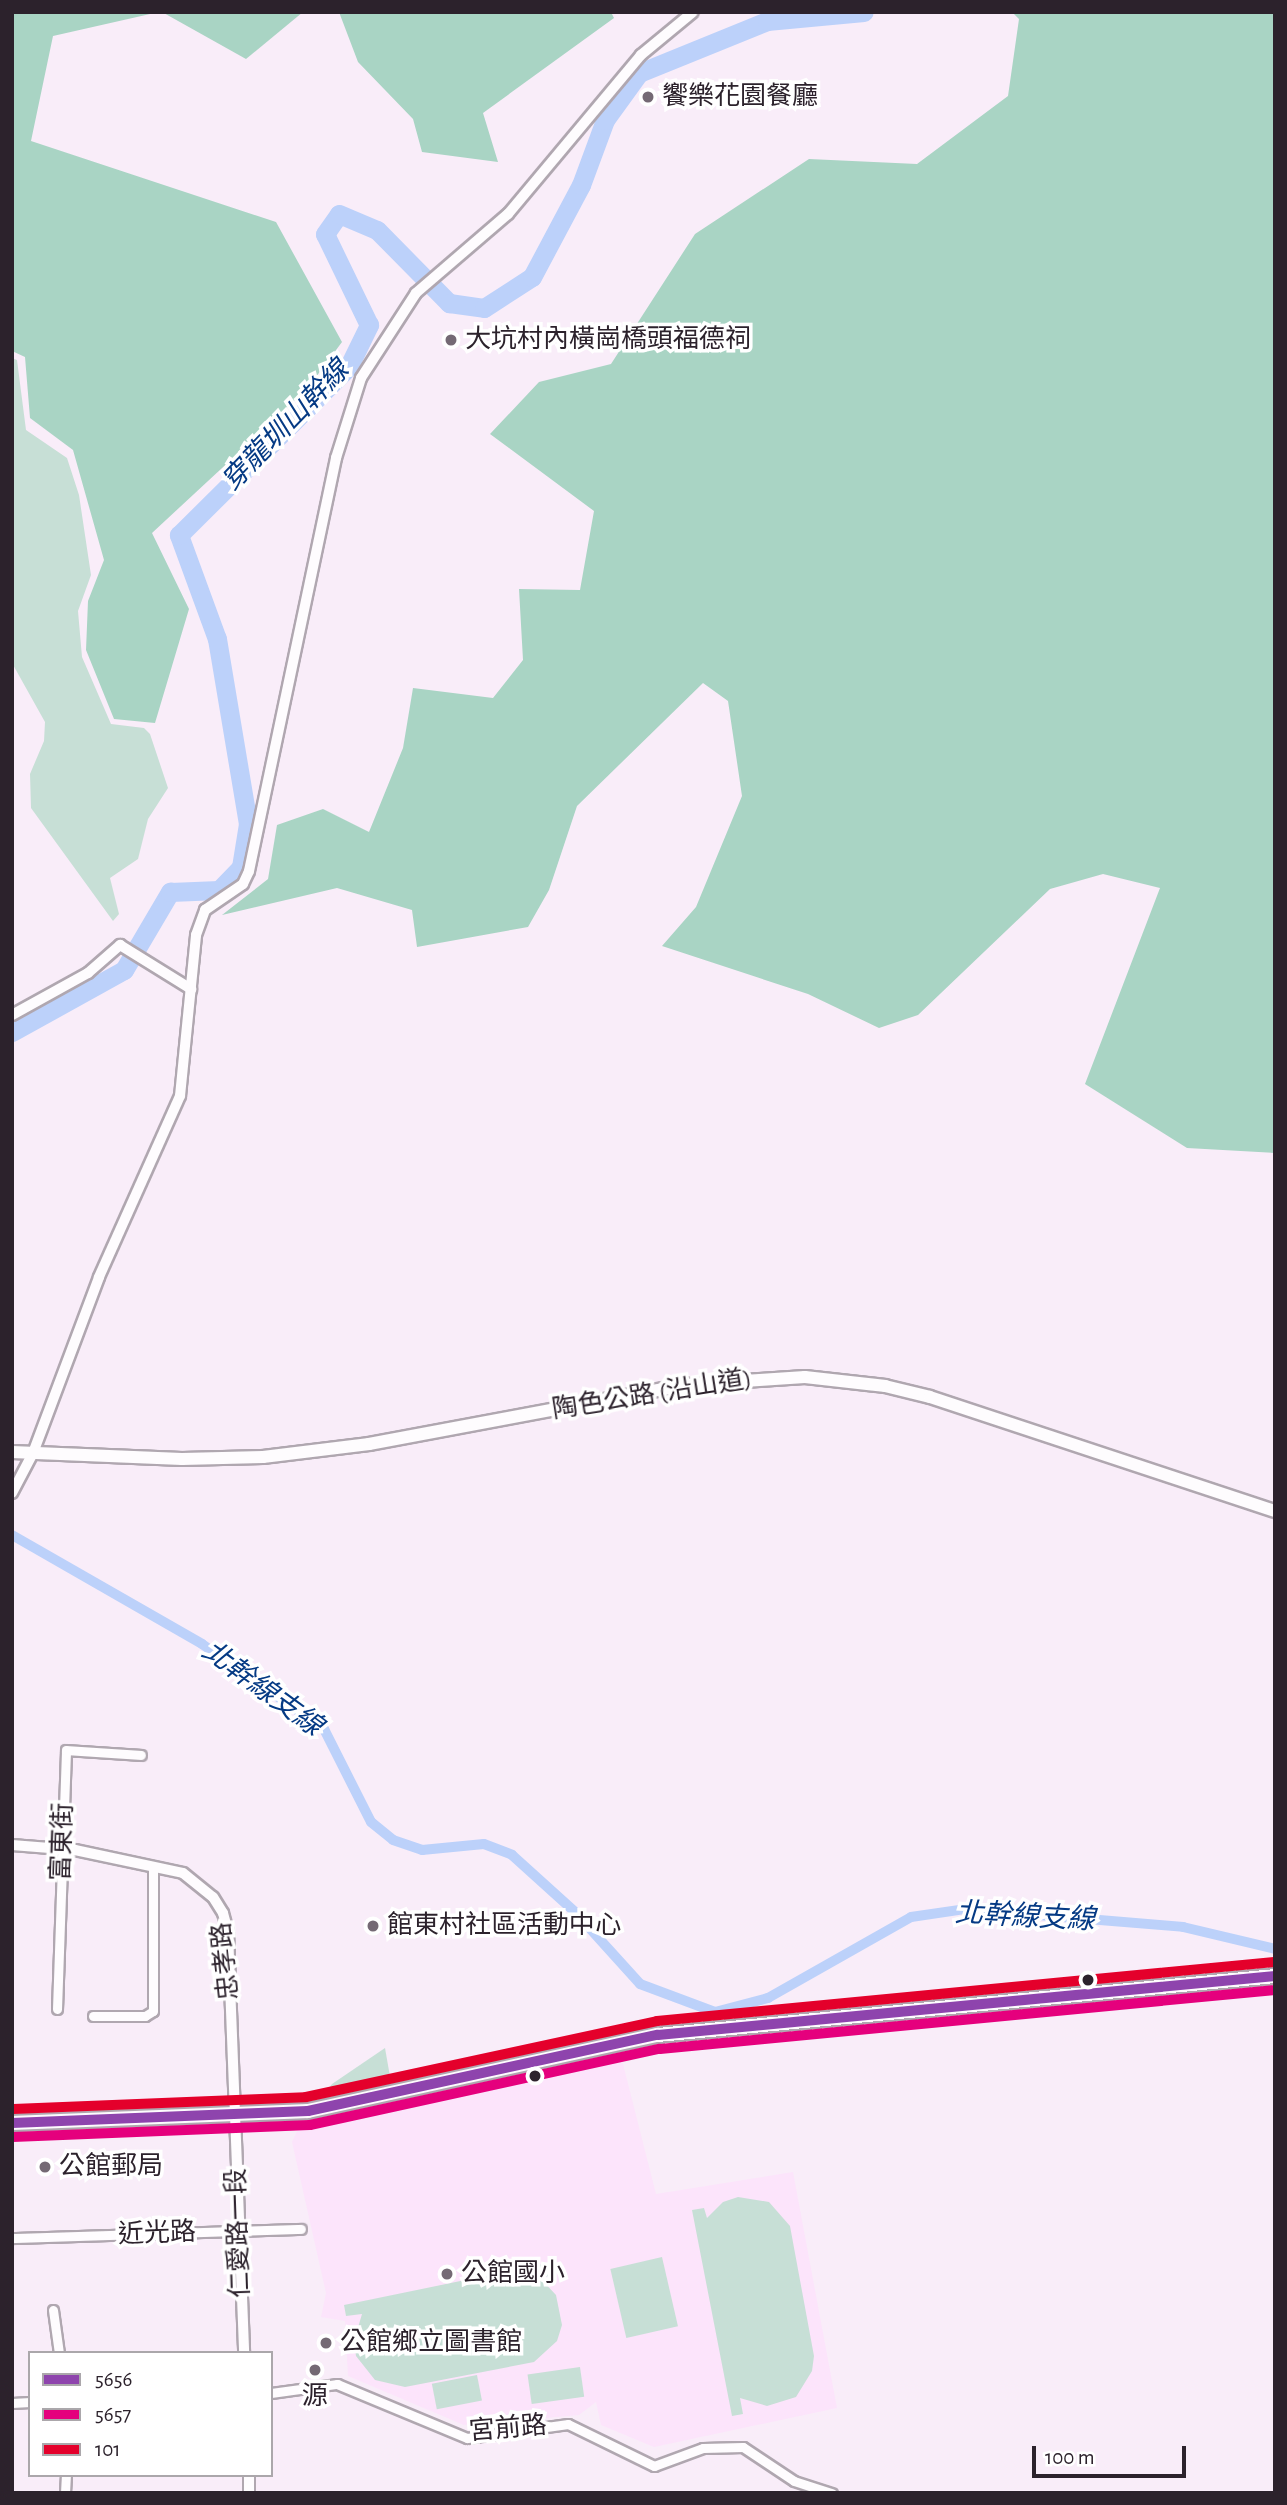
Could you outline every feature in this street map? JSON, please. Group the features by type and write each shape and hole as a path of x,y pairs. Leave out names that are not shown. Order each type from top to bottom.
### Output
{"main road":[{"name":"陶色公路 (沿山道)","path":"12,1452 182,1459 262,1457 369,1444 684,1385 804,1377 885,1386 955,1404 1275,1511"},
{"path":"12,2123 308,2111 658,2035 1275,1976"}],"street":[{"path":"12,1493 33,1454 99,1277 180,1096 196,935 205,910 243,884 249,871 335,458 361,379 416,293 508,214 641,55 693,12"},
{"path":"12,1015 88,973 120,945 191,989"},
{"name":"富東街","path":"57,2009 66,1750 141,1755"},
{"name":"忠孝路","path":"12,1845 62,1849 183,1873 213,1897 223,1913 228,1932 234,2113"},
{"path":"93,2016 145,2016 153,2011 153,1867"},
{"name":"仁愛路一段","path":"234,2113 244,2351"},
{"name":"近光路","path":"12,2238 301,2229"},
{"path":"53,2310 59,2351"},
{"name":"宮前路","path":"273,2393 337,2384 467,2438 568,2424 654,2466 703,2448 743,2447 794,2482 832,2493"}],"shaded area":[{"path":"621,2056 656,2194 793,2172 837,2408 654,2447 601,2425 596,2402 579,2415 464,2425 348,2376 345,2321 321,2317 326,2293 292,2142 300,2125 498,2087"}],"green space":[{"path":"12,12 159,12 53,36 31,141 276,222 342,342 307,389 152,533 189,609 155,723 114,719 86,650 88,601 104,560 73,450 30,418 25,357 12,351"},
{"path":"162,12 303,12 246,59"},
{"path":"339,12 611,12 614,18 483,113 498,162 422,152 413,119 358,62"},
{"path":"1012,12 1275,12 1275,1153 1187,1148 1085,1084 1160,888 1103,874 1050,889 918,1015 879,1028 808,994 662,946 696,907 742,796 728,701 703,683 577,806 549,890 528,927 417,947 412,910 337,888 222,915 268,879 277,825 323,809 369,832 403,748 413,688 493,698 523,660 519,589 580,590 594,511 490,434 539,382 611,364 695,234 809,159 917,164 1008,96 1019,19"},
{"path":"12,358 17,360 26,430 67,458 79,495 91,575 78,611 82,657 111,724 144,728 150,734 168,788 148,819 138,859 110,878 119,914 113,921 31,808 30,774 44,741 45,722 12,663"},
{"path":"385,2048 392,2088 321,2099 332,2084"},
{"path":"738,2197 769,2202 790,2226 814,2356 812,2371 796,2397 767,2406 740,2398 743,2414 732,2416 692,2210 704,2208 707,2218 723,2202"},
{"path":"662,2257 678,2326 626,2338 610,2269"},
{"path":"548,2263 550,2276 540,2278 556,2295 562,2325 557,2341 534,2362 405,2387 375,2380 356,2356 354,2341 362,2314 346,2316 344,2305"},
{"path":"580,2367 584,2397 532,2404 528,2374"},
{"path":"477,2375 482,2401 437,2409 432,2384"}],"waterway":[{"name":"穿龍圳山幹線","path":"12,1032 124,970 170,892 219,890 241,867 248,824 217,639 179,535 349,366 369,325 325,234 339,214 377,230 449,303 484,308 532,277 581,185 605,120 639,73 767,21 864,12"},
{"name":"北幹線支線","path":"12,1535 202,1644 324,1729 371,1822 393,1840 422,1850 484,1844 512,1855 575,1912 640,1984 715,2012 768,1998 911,1917 966,1909 1183,1927 1275,1949"}],"transit line":[{"name":"101","path":"12,2109 306,2097 657,2021 1274,1962"},
{"name":"5656","path":"12,2123 308,2111 658,2035 1275,1976"},
{"name":"5657","path":"13,2137 310,2125 660,2049 1275,1990"}],"place":[{"name":"饗樂花園餐廳","path":"648,97"},
{"name":"大坑村內橫崗橋頭福德祠","path":"451,340"},
{"name":"館東村社區活動中心","path":"373,1926"},
{"name":"公館郵局","path":"45,2167"},
{"name":"公館國小","path":"447,2274"},
{"name":"公館鄉立圖書館","path":"326,2343"},
{"name":"源","path":"315,2370"}]}
